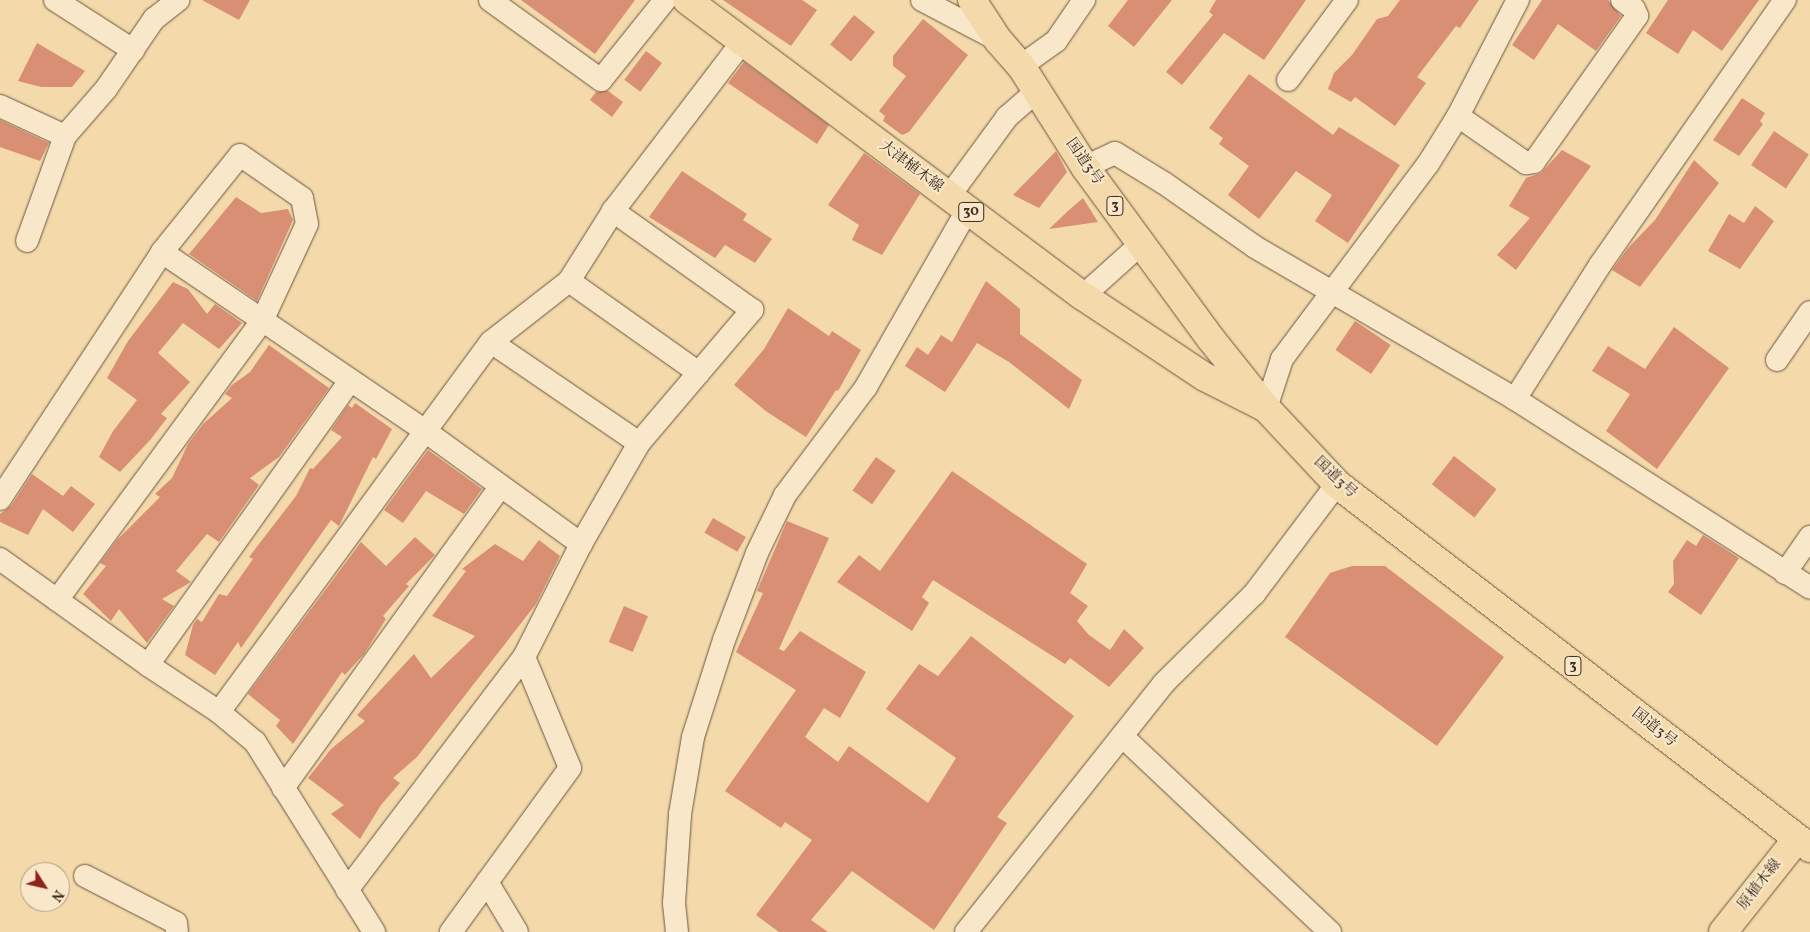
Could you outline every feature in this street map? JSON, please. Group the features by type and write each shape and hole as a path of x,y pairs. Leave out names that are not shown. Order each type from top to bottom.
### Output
{"main road":[{"name":"大津植木線","path":"687,0 1082,296 1205,377 1266,408"},
{"name":"国道3号","path":"972,0 998,40 1020,66 1085,166 1266,408 1337,484 1806,838"},
{"name":"原植木線","path":"1723,932 1806,838"}],"street":[{"path":"55,0 133,50"},
{"path":"27,241 65,136 106,89 154,19 178,0"},
{"path":"490,0 601,80 665,0"},
{"path":"922,0 998,40"},
{"path":"1020,66 1056,41 1084,0"},
{"path":"1288,80 1347,0"},
{"path":"1266,408 1282,359 1331,289 1418,179 1458,116 1518,0"},
{"path":"1458,116 1526,163 1534,162 1637,16 1634,9 1622,0"},
{"path":"1515,399 1600,265 1785,0"},
{"path":"219,712 491,342 569,281 613,211 743,41"},
{"path":"677,932 674,903 680,814 693,737 724,640 757,553 786,495 866,387 959,202 1007,117 1036,91"},
{"path":"0,106 65,136"},
{"path":"1085,166 1115,153 1164,183 1254,247 1331,289 1515,399 1810,588"},
{"path":"0,499 162,252 240,155 302,198 307,224 262,321 56,600"},
{"path":"347,890 524,658 581,544 639,443 752,310 613,211"},
{"path":"1082,296 1142,242"},
{"path":"162,252 349,382 425,431 581,544"},
{"path":"569,281 699,373"},
{"path":"1777,360 1810,312"},
{"path":"491,342 639,443"},
{"path":"148,665 349,382"},
{"path":"966,932 1164,683 1254,594 1337,484"},
{"path":"283,788 500,487"},
{"path":"1785,573 1810,537"},
{"path":"0,559 148,665 219,712 255,742 374,932"},
{"path":"452,932 570,768 524,658"},
{"path":"1122,736 1330,932"},
{"path":"85,876 176,922 177,932"},
{"path":"487,882 517,932"}],"building":[{"path":"202,0 250,0 239,20"},
{"path":"521,0 635,0 595,54"},
{"path":"723,0 802,0 817,10 791,46"},
{"path":"1128,0 1172,0 1134,47 1108,26"},
{"path":"1216,0 1306,0 1264,60 1224,33 1182,85 1166,72 1213,15 1209,12"},
{"path":"1400,0 1479,0 1460,28 1456,26 1417,77 1426,83 1395,126 1355,97 1351,102 1328,89 1334,73 1352,55 1377,19 1388,16"},
{"path":"1542,0 1608,0 1621,16 1596,51 1558,24 1534,60 1512,45"},
{"path":"1668,0 1759,0 1722,51 1693,30 1678,54 1646,33"},
{"path":"854,15 875,32 851,62 830,45"},
{"path":"923,19 968,55 909,132 902,135 883,121 885,116 879,111 906,76 893,66 893,56"},
{"path":"37,43 85,71 72,87 41,87 18,81"},
{"path":"646,51 662,63 640,92 624,80"},
{"path":"744,62 829,125 817,144 728,83"},
{"path":"1249,74 1333,135 1339,127 1400,165 1348,243 1315,221 1332,195 1296,171 1259,219 1228,195 1249,166 1219,144 1223,138 1209,128"},
{"path":"608,91 623,102 612,117 590,100 596,92"},
{"path":"1742,98 1765,113 1760,121 1763,124 1739,156 1713,140"},
{"path":"0,120 49,143 40,161 0,147"},
{"path":"1774,131 1809,154 1786,188 1751,165"},
{"path":"1562,150 1591,166 1516,270 1497,255 1530,218 1509,206 1526,178 1541,173"},
{"path":"1056,151 1067,172 1039,208 1013,195"},
{"path":"864,153 920,194 882,255 852,240 859,225 828,205"},
{"path":"1694,160 1719,183 1640,287 1612,270 1628,248 1655,220"},
{"path":"682,171 747,214 743,220 772,239 755,263 725,245 715,258 649,217"},
{"path":"236,197 261,213 288,209 293,220 257,301 189,254"},
{"path":"1083,198 1098,222 1049,229 1068,211"},
{"path":"1755,206 1774,221 1740,269 1708,251 1729,214 1744,223"},
{"path":"986,281 1020,309 1020,334 1082,380 1069,409 1009,362 977,343 945,392 905,366 917,347 928,355 941,335 952,342"},
{"path":"173,282 188,289 207,314 215,304 242,323 219,349 183,323 158,353 190,382 161,414 167,418 151,439 120,472 99,457 113,431 137,400 107,378 128,341"},
{"path":"788,308 829,336 832,331 861,350 838,391 836,390 806,437 767,412 734,385 764,349"},
{"path":"1355,321 1391,345 1371,374 1335,350"},
{"path":"1674,327 1729,368 1657,469 1606,431 1630,394 1592,371 1608,346 1645,369"},
{"path":"269,345 329,388 279,457 250,478 259,485 219,542 207,534 176,571 191,582 162,599 174,606 147,643 119,609 111,621 83,594 106,566 100,563 117,540 160,497 155,494 172,478 188,444 203,424 232,398 225,394 232,385 250,372"},
{"path":"355,403 392,429 376,459 373,457 339,526 331,520 241,648 238,642 215,675 185,655 193,625 197,619 202,622 219,594 227,596 253,559 249,557 296,496 310,468 313,469 342,437 331,430 348,405 352,408"},
{"path":"428,450 482,489 464,514 426,491 403,523 384,510"},
{"path":"1454,456 1497,489 1474,518 1432,484"},
{"path":"876,457 896,471 872,504 852,491"},
{"path":"952,471 1087,564 1070,593 1088,606 1077,621 1089,635 1110,650 1124,629 1144,648 1109,687 1070,658 1065,664 933,580 922,597 929,603 912,631 837,582 859,555 880,571"},
{"path":"32,474 63,496 71,486 95,504 73,532 43,509 28,535 0,522 0,514 11,506"},
{"path":"713,518 746,537 737,552 704,533"},
{"path":"787,521 829,538 779,649 784,651 800,631 866,672 840,718 824,708 805,737 838,762 849,746 928,803 956,758 886,709 919,664 938,676 971,636 1074,716 997,817 1007,823 934,930 852,871 811,920 828,932 779,932 756,915 812,840 785,822 781,828 725,791 796,690 736,652 763,593 757,591"},
{"path":"1703,535 1739,558 1701,615 1668,592 1674,584 1673,561 1687,540 1696,546"},
{"path":"415,537 435,555 406,584 409,586 383,616 386,619 364,654 345,675 342,672 293,744 276,726 280,720 248,694 361,542 386,566"},
{"path":"539,540 560,556 536,604 417,757 393,778 400,783 381,805 360,839 331,814 344,805 308,778 331,749 365,721 357,715 414,654 431,678 475,636 432,616 466,571 462,569 495,544 523,561"},
{"path":"1352,566 1385,566 1504,657 1437,746 1285,637 1330,573"},
{"path":"624,606 648,616 633,652 609,642"}]}
